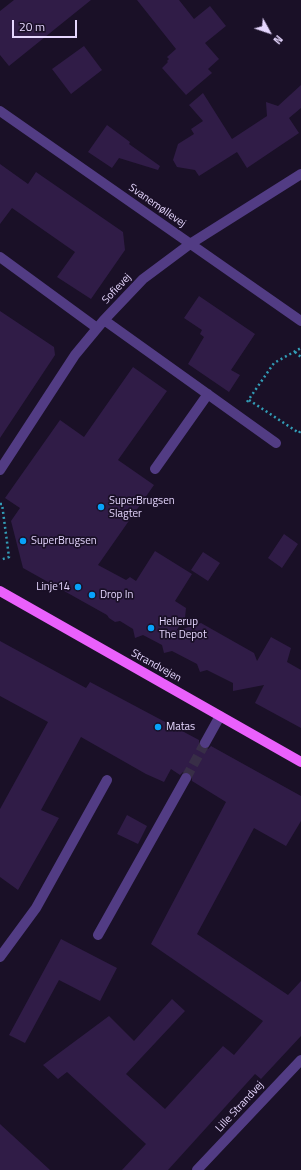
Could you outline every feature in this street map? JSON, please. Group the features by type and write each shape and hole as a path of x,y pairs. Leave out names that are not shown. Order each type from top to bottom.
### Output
{"main road":[{"name":"Strandvejen","path":"0,591 301,762"}],"street":[{"name":"Svanemøllevej","path":"0,111 301,321"},
{"name":"Sofievej","path":"0,470 75,355 101,324 143,279 190,244 301,174"},
{"path":"0,257 208,394 276,443"},
{"path":"155,469 208,394"},
{"path":"205,743 220,716"},
{"path":"98,935 186,778"},
{"path":"0,957 36,908 107,780"},
{"name":"Lille Strandvej","path":"197,1170 301,1060"}],"path":[{"path":"237,416 274,363 301,348"},
{"path":"295,352 301,356"},
{"path":"249,400 299,433 301,430"},
{"path":"0,504 2,504 9,557 0,560"}],"building":[{"path":"14,0 91,0 9,66 0,55 0,11"},
{"path":"137,0 179,0 194,19 210,6 226,26 205,43 219,59 208,69 212,73 186,95 162,68 168,62 167,61 169,59 167,57 176,49"},
{"path":"84,46 102,70 71,94 52,69"},
{"path":"301,85 301,108 289,118 299,133 247,168 237,152 199,176 195,170 177,167 173,160 178,144 194,134 191,129 203,121 189,105 203,93 232,139 267,116 266,102 278,106"},
{"path":"107,125 130,142 129,144 160,166 158,170 119,158 112,168 88,152"},
{"path":"0,164 28,184 36,172 123,232 125,250 91,299 57,277 75,252 12,208 0,224"},
{"path":"199,296 255,334 231,370 240,375 229,392 188,364 204,337 200,334 202,330 184,318"},
{"path":"0,311 54,347 55,355 0,438"},
{"path":"133,367 167,391 118,460 154,485 98,565 126,580 130,577 136,581 155,551 192,574 175,601 186,608 185,618 176,631 201,623 254,653 257,661 271,637 291,648 287,662 301,670 301,728 255,703 264,685 233,691 233,683 207,670 200,672 197,664 172,651 164,653 162,645 143,635 135,638 133,629 120,621 115,622 107,615 23,568 11,521 20,508 5,498 60,420 84,437"},
{"path":"284,534 298,544 282,568 268,558"},
{"path":"203,552 220,563 208,581 191,570"},
{"path":"0,641 86,688 90,682 199,740 199,746 202,749 208,749 211,746 301,796 301,821 286,846 254,828 197,934 288,995 301,981 301,1036 261,1079 255,1074 168,1170 122,1170 146,1144 67,1072 58,1079 43,1065 109,1016 134,1041 172,999 185,1011 126,1074 165,1109 223,1046 234,1055 263,1021 151,944 226,802 192,781 192,775 189,772 183,772 180,775 171,769 164,782 146,774 81,737 41,810 59,818 18,890 0,877 0,809 48,722 0,696"},
{"path":"127,815 147,826 138,844 117,834"},
{"path":"61,939 117,968 100,1001 59,980 25,1043 9,1035"},
{"path":"0,1124 50,1170 0,1170"}],"tunnel":[{"path":"186,778 205,743"}],"place":[{"name":"SuperBrugsen Slagter","path":"101,507"},
{"name":"SuperBrugsen","path":"23,541"},
{"name":"Linje14","path":"78,587"},
{"name":"Drop In","path":"92,595"},
{"name":"Hellerup The Depot","path":"151,628"},
{"name":"Matas","path":"158,727"}]}
